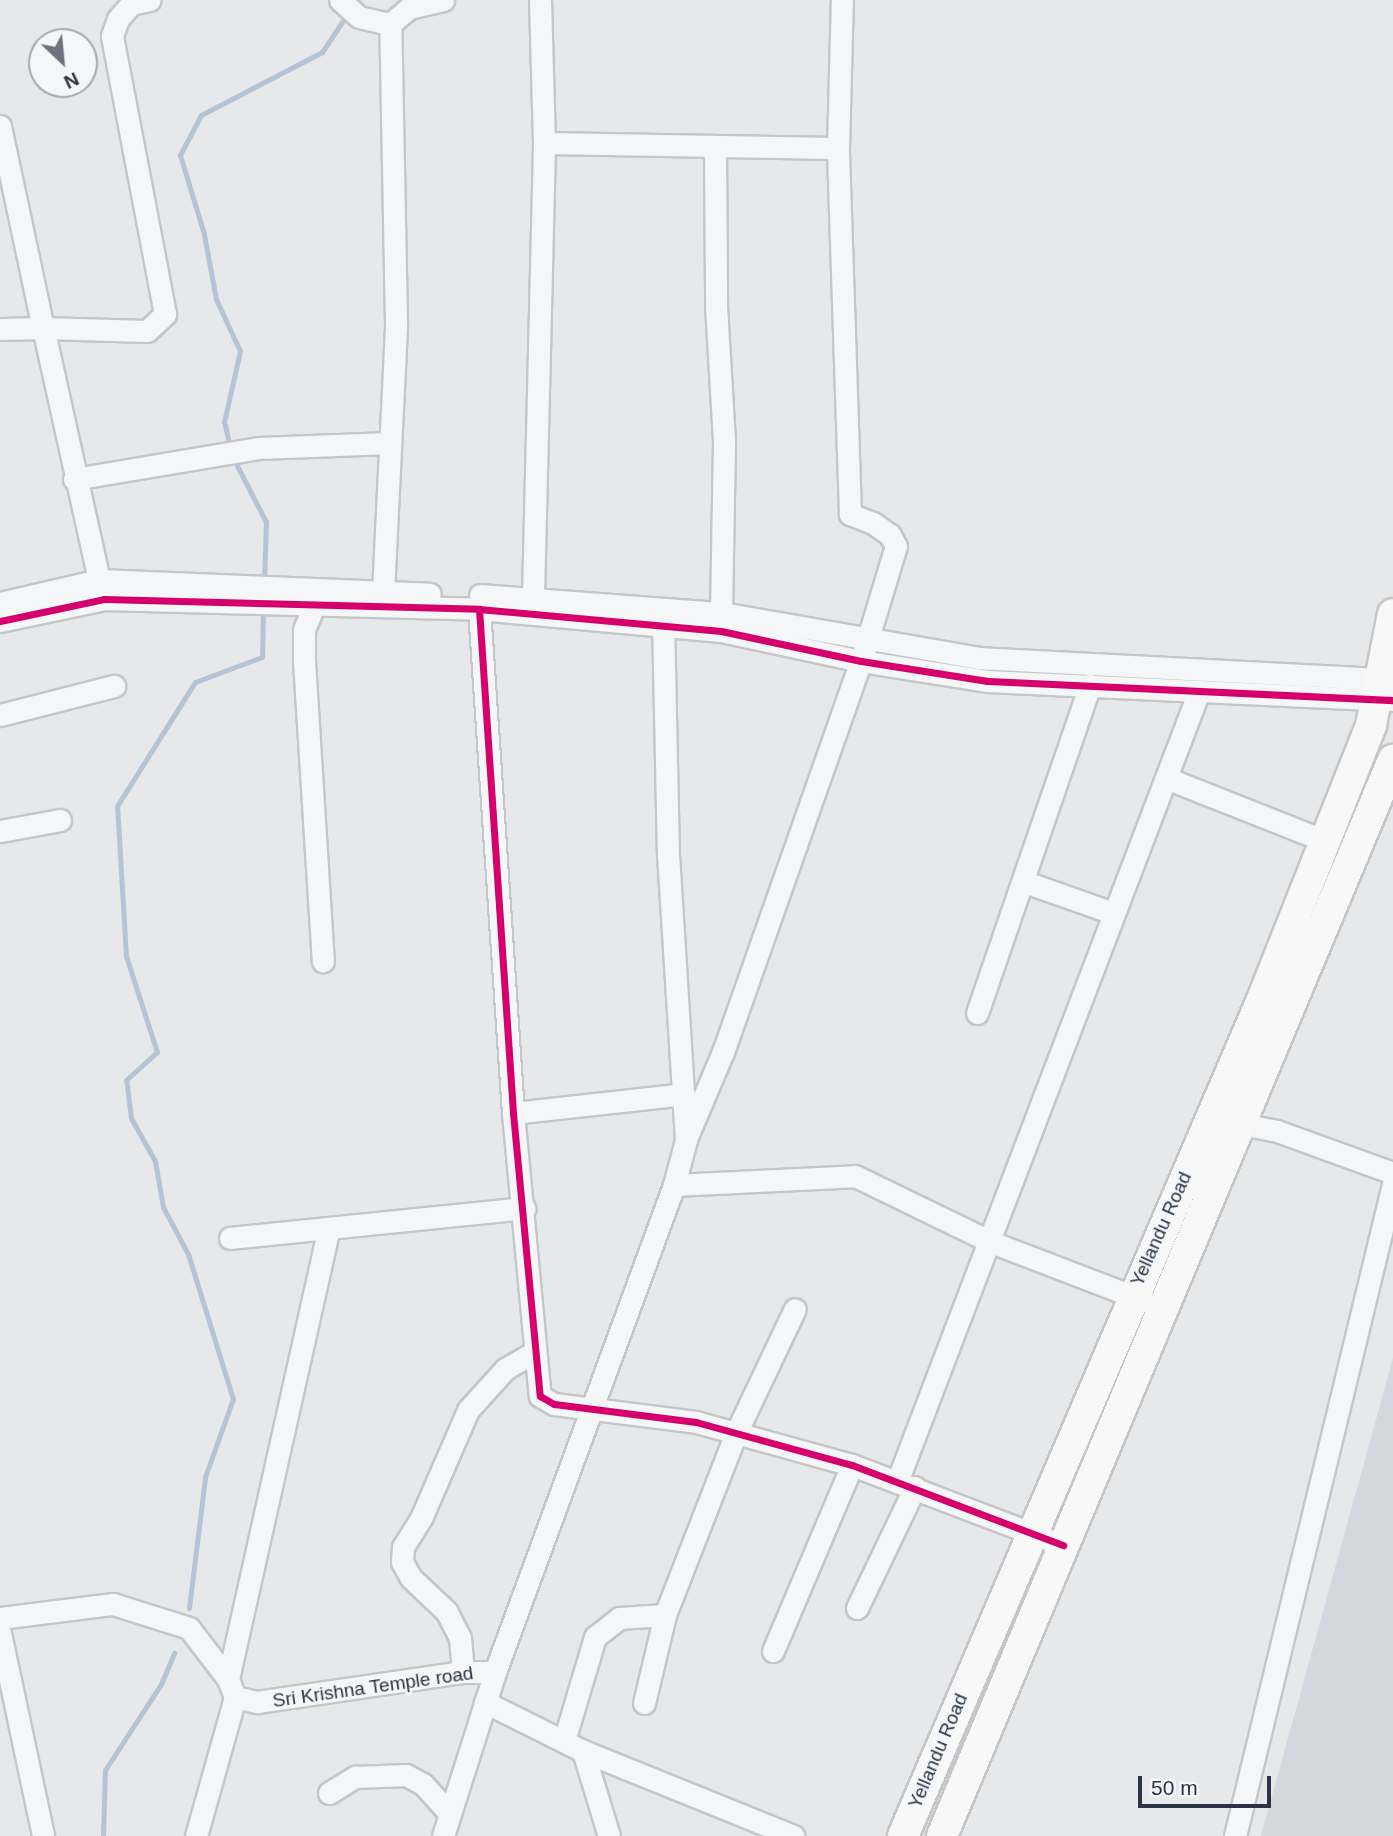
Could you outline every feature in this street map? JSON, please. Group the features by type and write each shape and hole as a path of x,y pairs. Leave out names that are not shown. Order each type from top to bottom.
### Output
{"main road":[{"name":"Yellandu Road","path":"903,1836 1132,1295 1261,1002 1385,690 1393,614"},
{"name":"Yellandu Road","path":"942,1836 1393,760"}],"street":[{"path":"0,329 147,331 165,314 112,36 118,19 131,4 150,0"},
{"path":"340,0 359,17 390,24"},
{"path":"390,24 409,8 443,0"},
{"path":"533,596 544,143 540,0"},
{"path":"443,1836 495,1672 674,1185 686,1140 723,1052 865,651 896,546 890,535 873,523 850,514 838,148 842,0"},
{"path":"383,593 396,323 390,24"},
{"path":"0,126 74,479 99,580"},
{"path":"544,143 838,148"},
{"path":"715,146 716,306 724,441 721,613"},
{"path":"74,479 259,448 389,443"},
{"path":"0,603 99,580 305,601 479,608 663,624 865,651 1385,690"},
{"path":"305,601 383,593 533,596 721,613 987,681 1199,691 1385,690"},
{"path":"0,621 104,599 251,594"},
{"path":"305,601 304,661 323,961"},
{"path":"479,608 513,1113 540,1396 554,1404 696,1422 852,1465 1063,1545"},
{"path":"663,624 668,857 686,1140"},
{"path":"976,1013 1025,882 1090,685"},
{"path":"0,715 114,686"},
{"path":"857,1608 906,1485 991,1242 1113,913 1199,691"},
{"path":"1166,778 1325,841"},
{"path":"0,831 60,820"},
{"path":"1025,882 1113,913"},
{"path":"513,1113 684,1094"},
{"path":"1241,1124 1276,1131 1393,1173"},
{"path":"674,1185 855,1176 991,1242 1163,1309"},
{"path":"1235,1836 1393,1184"},
{"path":"230,1238 524,1208"},
{"path":"196,1836 232,1688 329,1228"},
{"path":"644,1703 665,1615 736,1433 795,1309"},
{"path":"463,1672 460,1638 447,1612 411,1578 402,1562 402,1547 422,1516 468,1410 505,1369 534,1352"},
{"path":"773,1651 852,1465"},
{"path":"0,1618 113,1604 189,1628 232,1688"},
{"path":"609,1836 574,1746 595,1637 619,1618 665,1615"},
{"path":"0,1633 43,1836"},
{"name":"Sri Krishna Temple road","path":"232,1688 257,1702 463,1672 495,1672"},
{"path":"485,1702 748,1827 793,1836"},
{"path":"329,1793 355,1777 406,1775 416,1778 450,1814"}],"shaded area":[{"path":"1393,1358 1393,1836 1261,1836"}],"waterway":[{"path":"230,447 224,422 240,351 216,299 204,234 180,155 201,115 322,52 348,13"},
{"path":"232,456 266,522 264,581"},
{"path":"189,1608 205,1477 233,1399 188,1254 163,1207 155,1161 131,1118 126,1080 157,1052 126,956 117,806 195,682 262,657 263,608"},
{"path":"103,1836 105,1770 161,1684 174,1653"}],"cycle path":[{"path":"0,621 104,599 479,609 721,631 861,661 987,681 1393,700"},
{"path":"479,609 513,1113 540,1396 554,1404 696,1422 852,1465 1063,1545"}]}
